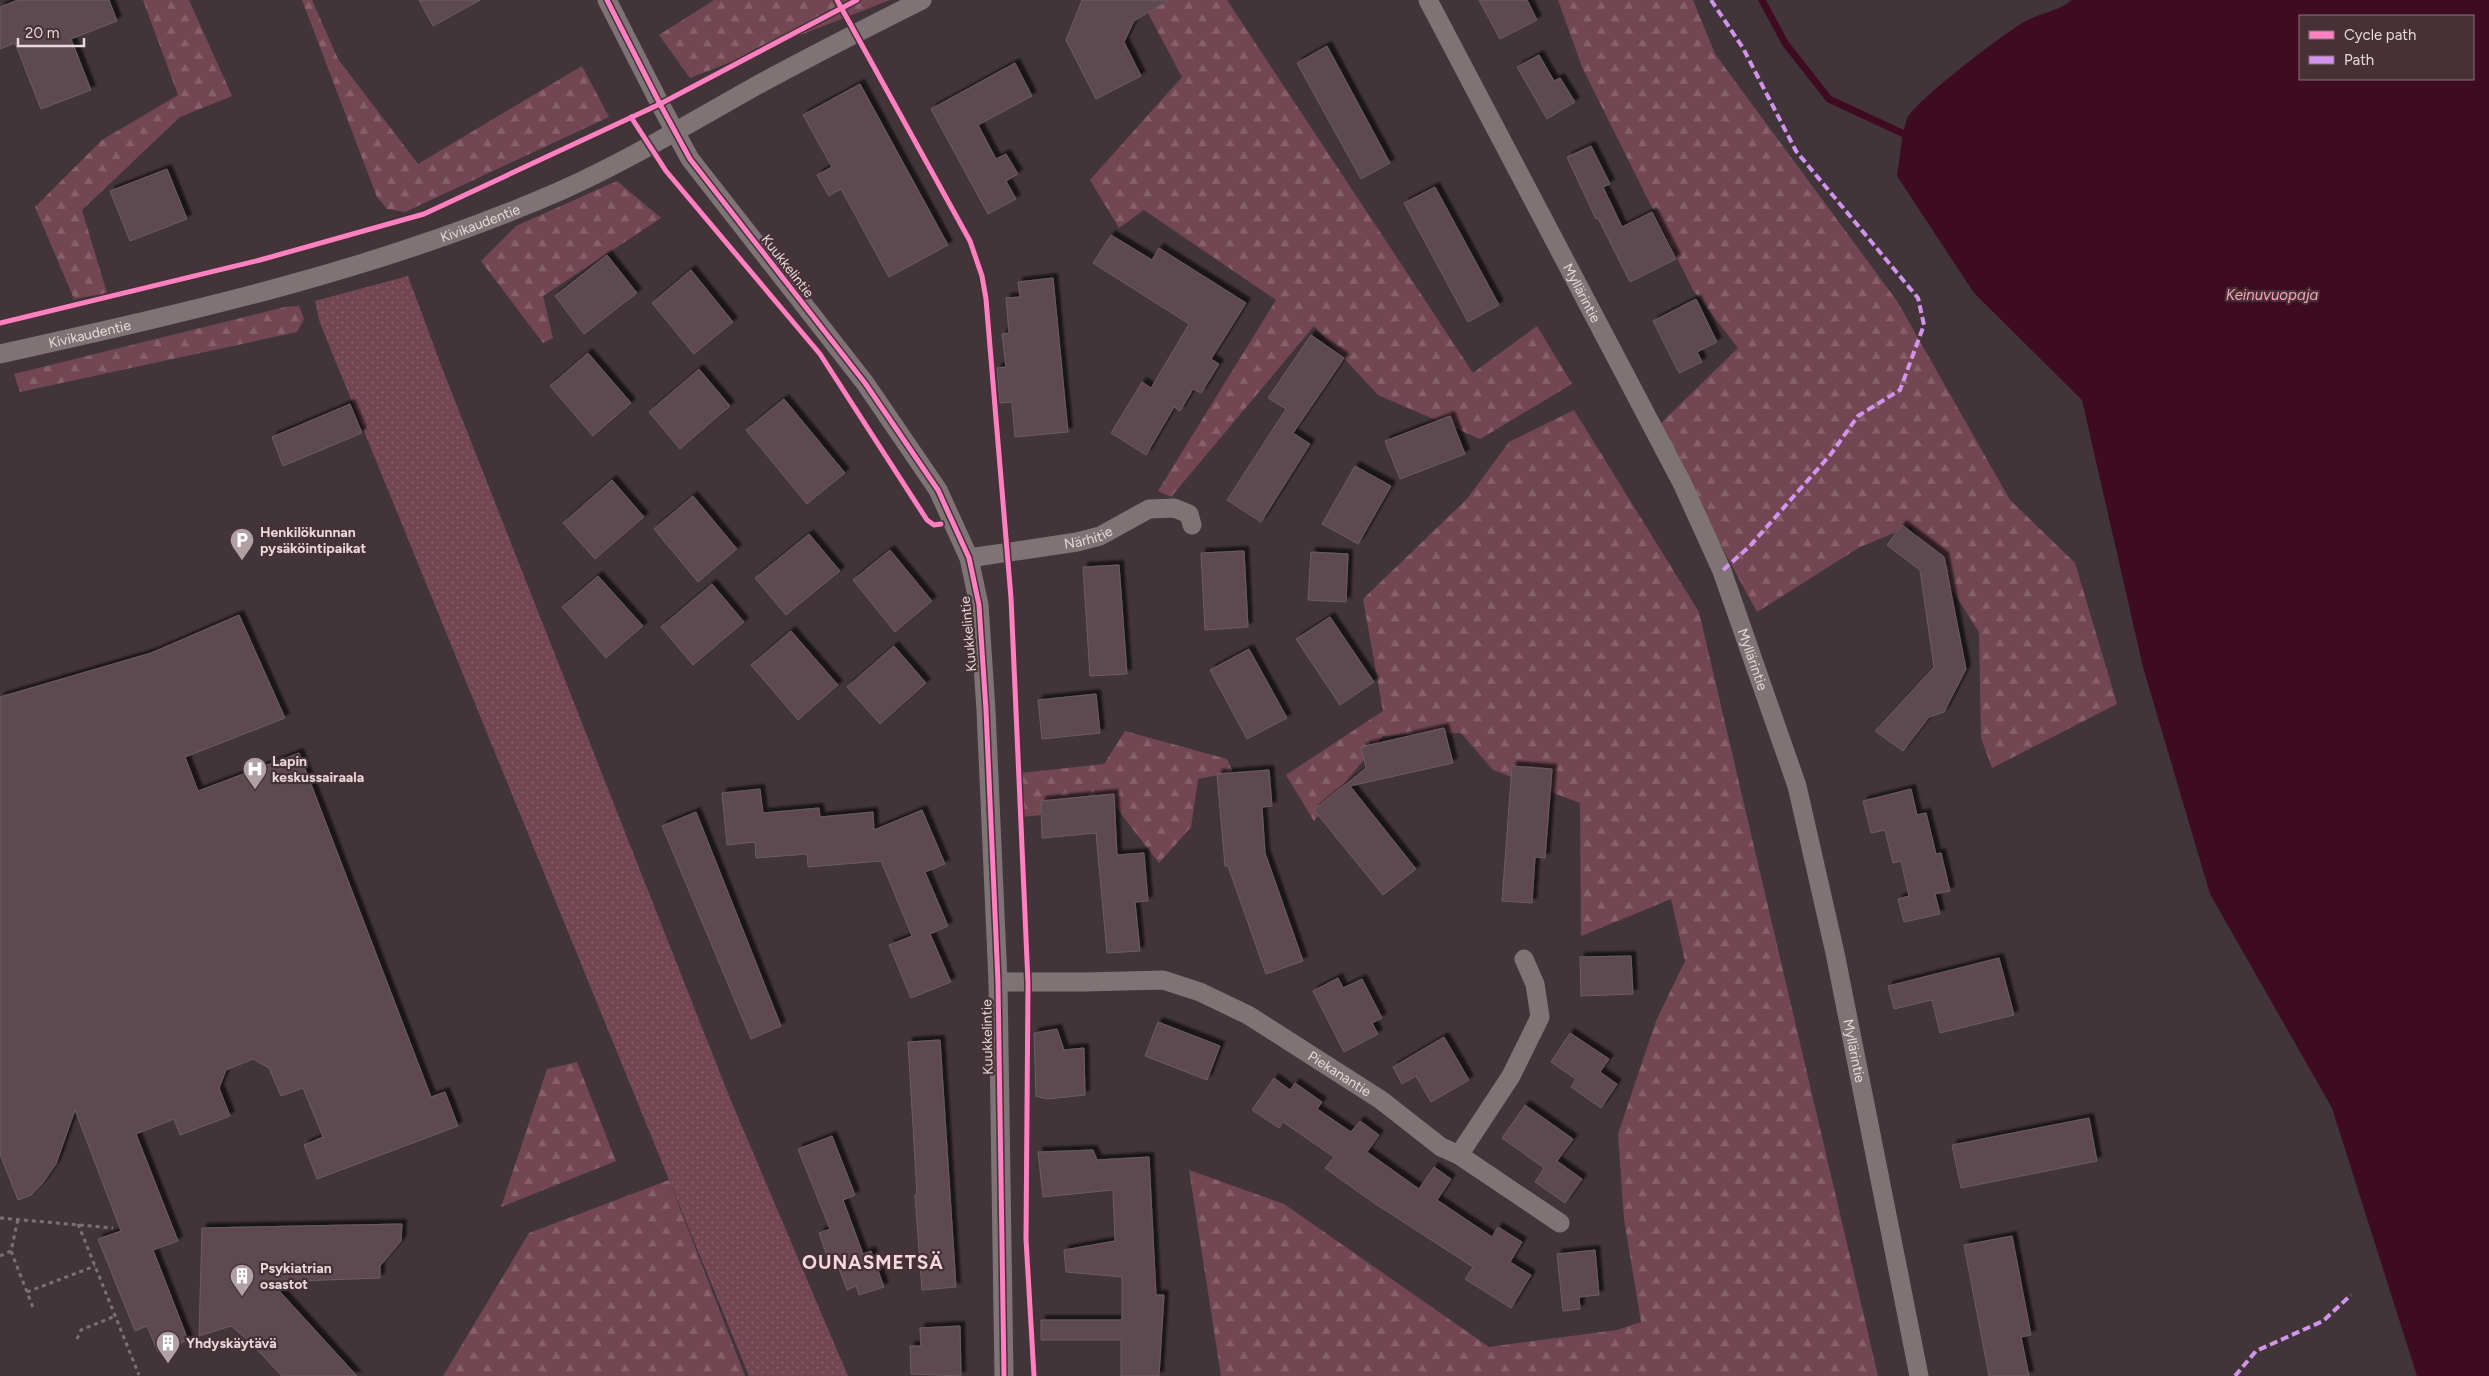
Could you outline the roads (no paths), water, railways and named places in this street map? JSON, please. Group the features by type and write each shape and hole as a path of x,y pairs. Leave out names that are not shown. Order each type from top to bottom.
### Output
{"street":[{"name":"Kuukkelintie","path":"606,0 674,132 690,159 865,383 938,490 969,558 978,605 986,710 998,982 1004,1376"},
{"name":"Kivikaudentie","path":"0,354 115,328 354,266 482,223 562,190 674,132 856,33 922,0"},
{"name":"Myllärintie","path":"1428,0 1682,483 1725,580 1797,786 1835,953 1919,1376"},
{"name":"Närhitie","path":"969,558 1076,542 1100,536 1149,509 1174,508 1189,514 1192,525"},
{"path":"1459,1155 1511,1076 1540,1017 1535,984 1524,959"},
{"name":"Piekanantie","path":"998,982 1066,983 1163,980 1200,992 1248,1015 1381,1100 1442,1147 1459,1155 1560,1223"}],"water":[{"name":"Keinuvuopaja","path":"2072,0 2489,0 2489,1376 2417,1376 2332,1108 2210,894 2143,667 2082,400 1974,293 1897,176 1905,126 1907,119 1913,111 1941,84 2014,28"}],"waterway":[{"path":"1762,0 1785,43 1829,99 1904,134"}],"place":[{"name":"Henkilökunnan pysäköintipaikat","path":"242,561"},
{"name":"Lapin keskussairaala","path":"255,790"},
{"name":"Psykiatrian osastot","path":"242,1297"},
{"name":"Yhdyskäytävä","path":"168,1364"}],"district":[{"name":"OUNASMETSÄ","path":"873,1262"}]}
